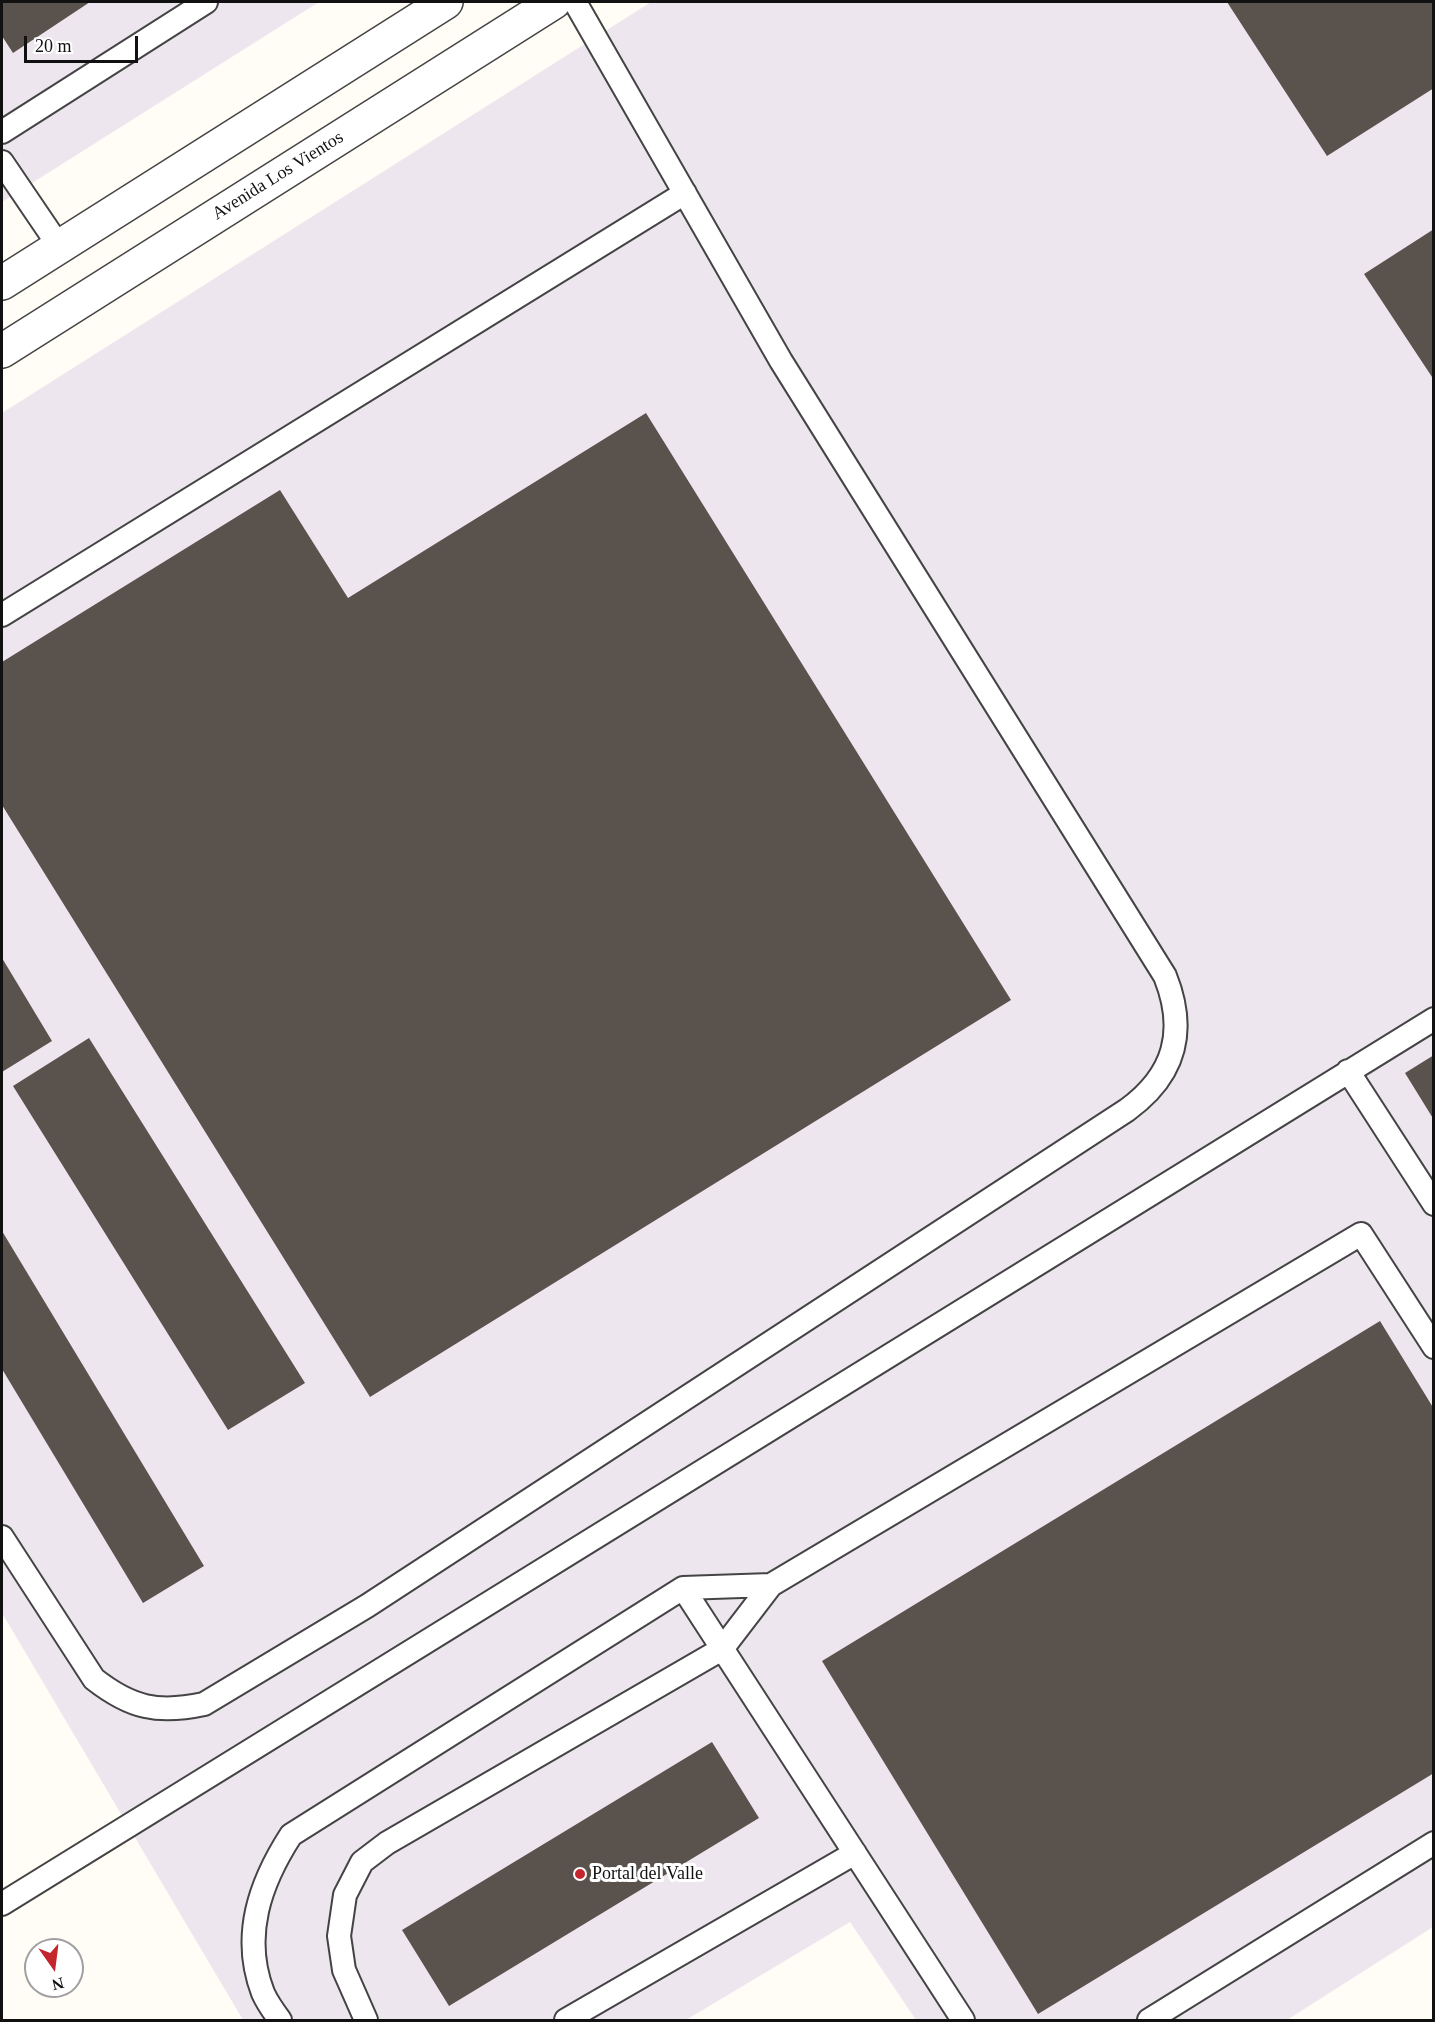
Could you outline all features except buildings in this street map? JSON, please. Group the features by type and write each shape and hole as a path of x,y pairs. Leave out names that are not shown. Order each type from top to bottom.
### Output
{"street":[{"path":"2,283 446,2"},
{"name":"Avenida Los Vientos","path":"2,351 554,2"}],"lane":[{"path":"2,132 206,2"},
{"path":"2,1537 94,1679 112,1693 134,1704 157,1709 181,1709 204,1704 378,1600 1127,1110 1156,1085 1166,1068 1177,1032 1174,1003 1165,976 781,361 575,2"},
{"path":"2,162 59,246"},
{"path":"2,615 685,193"},
{"path":"2,1904 1434,1019"},
{"path":"1348,1071 1434,1204"},
{"path":"366,2020 344,1970 339,1936 345,1895 362,1862 387,1843 722,1649 771,1585 1361,1234 1434,1347"},
{"path":"280,2020 263,1993 253,1948 258,1900 271,1867 291,1835 683,1588 771,1585"},
{"path":"683,1588 963,2020"},
{"path":"1149,2020 1434,1843"},
{"path":"566,2020 855,1853"}],"shaded area":[{"path":"2,2 319,2 2,202"},
{"path":"651,2 1433,2 1433,1927 1287,2020 916,2020 850,1922 686,2020 243,2020 2,1613 2,413"}],"place":[{"name":"Portal del Valle","path":"580,1874"}]}
